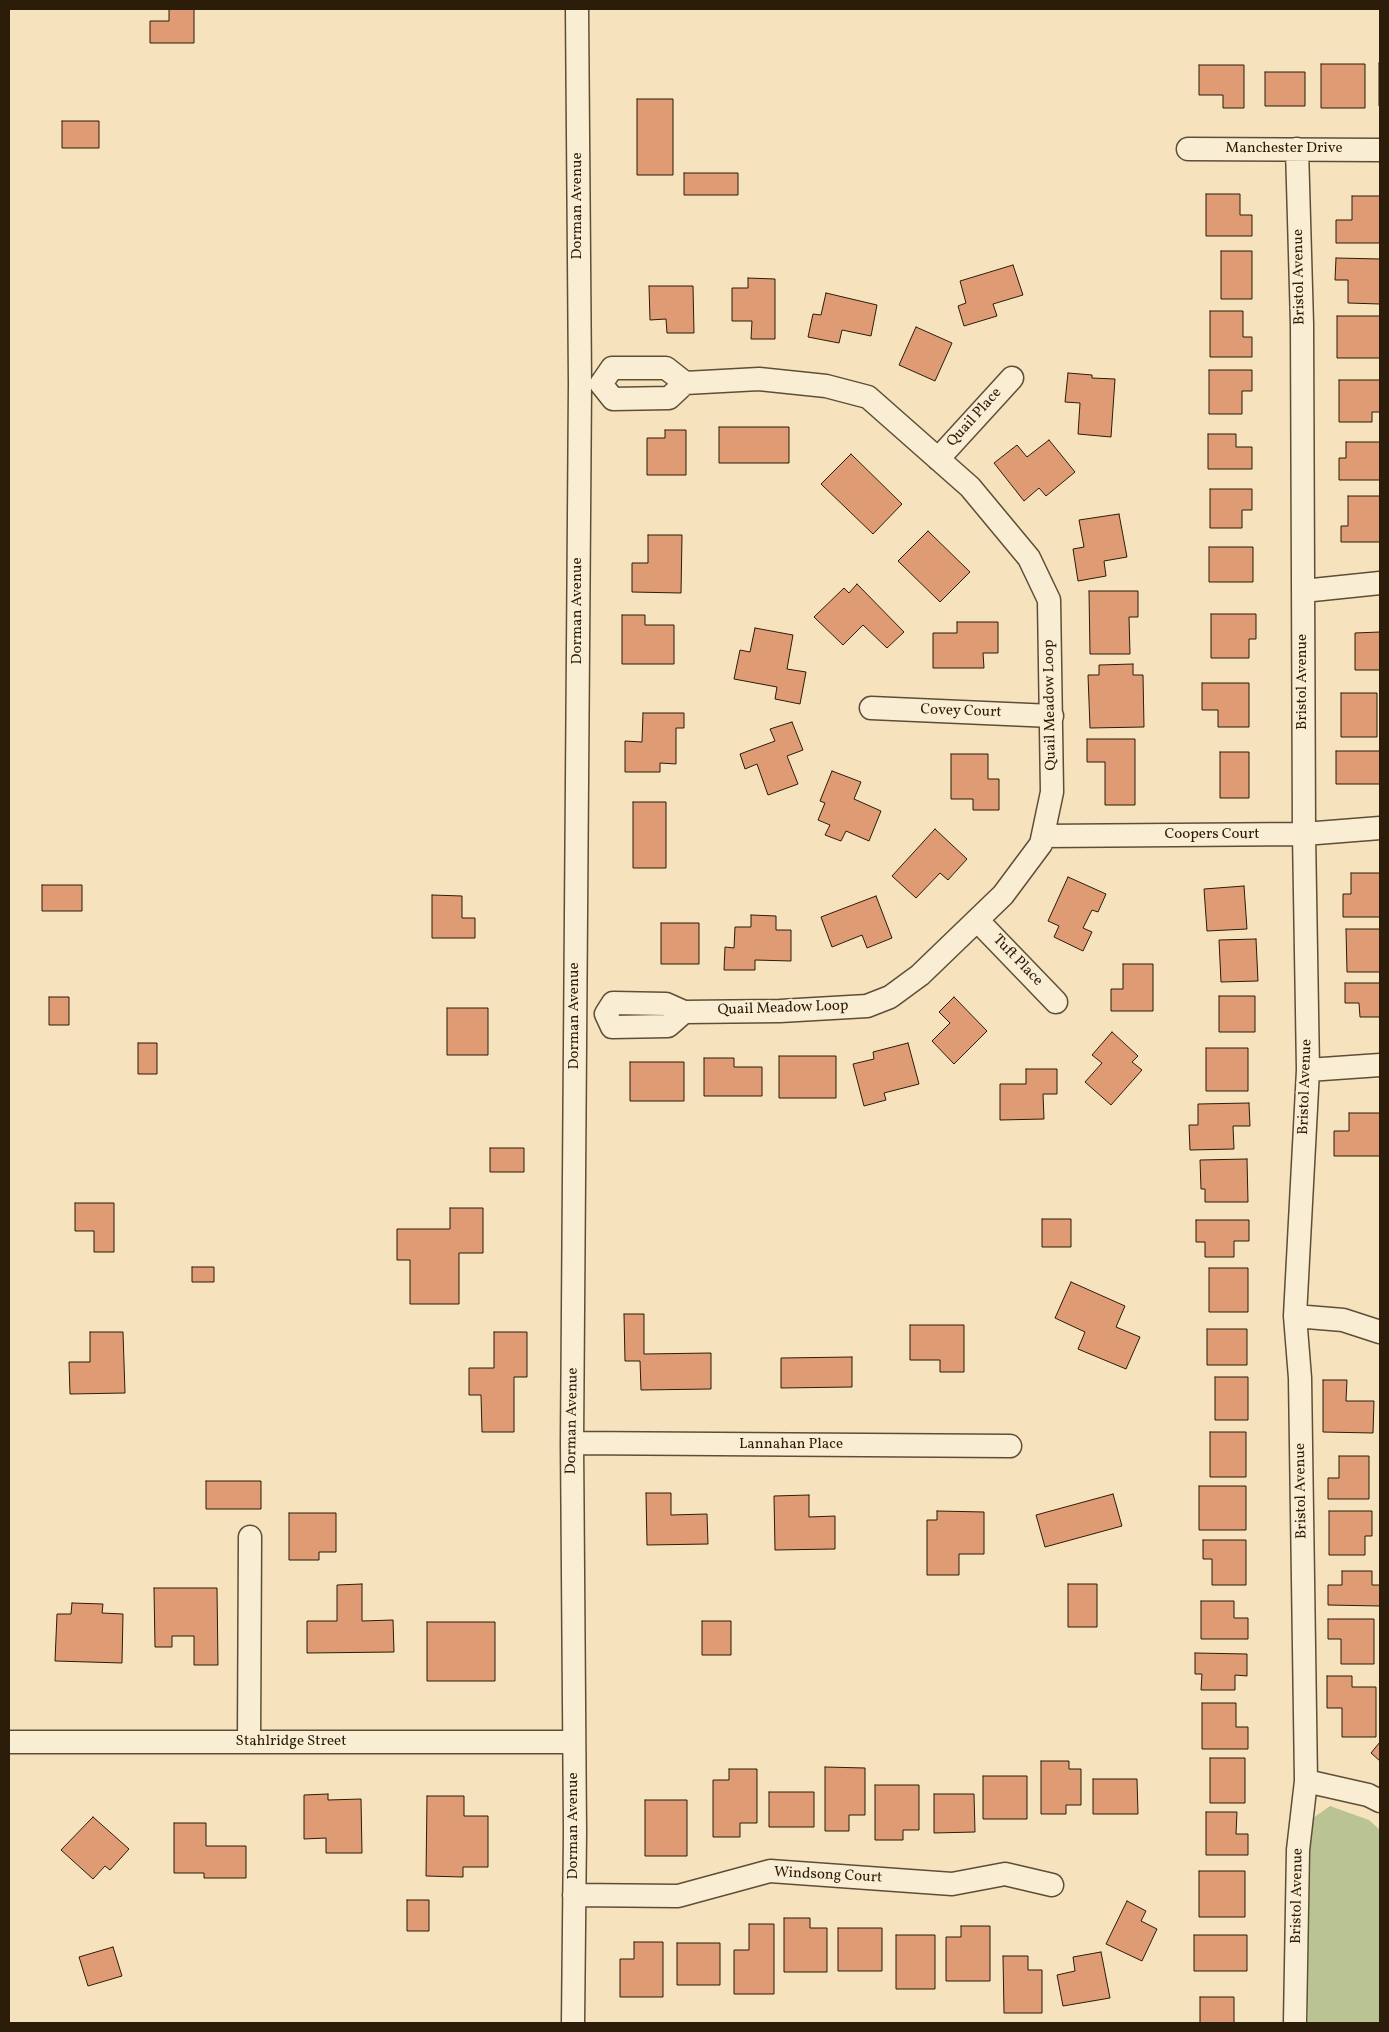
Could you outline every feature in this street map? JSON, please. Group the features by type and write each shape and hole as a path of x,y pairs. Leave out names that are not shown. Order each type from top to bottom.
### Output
{"street":[{"name":"Dorman Avenue","path":"573,2023 572,1443 575,1012 590,384 577,9"},
{"name":"Manchester Drive","path":"1188,149 1380,150"},
{"name":"Bristol Avenue","path":"1295,2023 1298,1850 1306,1781 1300,1378 1295,1316 1308,1070 1304,834 1302,324 1297,149"},
{"path":"612,368 666,368 685,383 669,398 613,399 590,384 612,368"},
{"name":"Quail Place","path":"938,459 1012,378"},
{"name":"Quail Meadow Loop","path":"575,1012 606,1014 612,1027 668,1026 684,1012 780,1011 868,1006 890,997 920,975 1003,895 1041,844 1052,792 1049,600 1030,558 970,487 868,397 826,386 759,379 685,383"},
{"path":"1303,591 1380,583"},
{"name":"Covey Court","path":"871,708 1052,716"},
{"name":"Coopers Court","path":"1043,836 1304,834 1380,828"},
{"name":"Tuft Place","path":"978,920 1056,1002"},
{"path":"1308,1070 1380,1065"},
{"path":"1295,1316 1343,1320 1380,1332"},
{"name":"Lannahan Place","path":"572,1443 1010,1446"},
{"path":"248,1742 250,1537"},
{"name":"Stahlridge Street","path":"9,1742 574,1742"},
{"path":"1306,1781 1368,1795 1380,1801"},
{"name":"Windsong Court","path":"574,1895 678,1896 770,1871 952,1884 1005,1874 1052,1886"}],"green space":[{"path":"1330,1806 1369,1820 1380,1830 1380,2023 1308,2023 1309,1821"}],"building":[{"path":"169,9 194,9 194,43 150,43 150,21 169,21"},
{"path":"1380,63 1380,106 1379,106"},
{"path":"1321,64 1365,64 1365,108 1321,108"},
{"path":"1199,65 1244,65 1244,108 1223,108 1223,95 1199,95"},
{"path":"1265,72 1305,72 1305,106 1265,106"},
{"path":"637,99 673,99 673,175 637,175"},
{"path":"62,121 99,121 99,148 62,148"},
{"path":"684,173 738,173 738,195 684,195"},
{"path":"1206,194 1240,194 1240,215 1252,215 1252,236 1206,236"},
{"path":"1352,196 1380,196 1380,243 1336,243 1336,220 1352,220"},
{"path":"1221,251 1252,251 1252,299 1221,299"},
{"path":"1336,258 1380,259 1380,304 1348,303 1348,280 1335,280"},
{"path":"1013,265 1023,295 993,304 997,316 964,326 958,306 966,303 960,281"},
{"path":"748,278 775,279 775,339 751,339 752,321 732,321 732,288 748,288"},
{"path":"649,286 693,286 694,333 667,333 666,319 650,320"},
{"path":"826,293 877,305 871,336 842,330 839,343 808,337 813,314 821,315"},
{"path":"1210,311 1243,311 1243,337 1252,337 1252,357 1210,357"},
{"path":"1337,316 1380,316 1380,358 1337,358"},
{"path":"916,327 952,343 935,381 899,365"},
{"path":"1209,370 1252,370 1252,391 1242,391 1242,414 1209,414"},
{"path":"1068,373 1092,375 1092,378 1115,379 1111,437 1078,434 1080,403 1065,402"},
{"path":"1339,380 1380,380 1380,412 1372,412 1372,422 1339,422"},
{"path":"719,427 789,427 789,463 719,463"},
{"path":"665,430 686,430 686,475 647,475 647,438 665,438"},
{"path":"1208,434 1236,434 1236,447 1252,447 1252,469 1208,469"},
{"path":"1049,440 1075,472 1046,496 1039,488 1024,501 994,463 1017,445 1027,457"},
{"path":"1346,442 1380,442 1380,480 1339,480 1339,458 1346,458"},
{"path":"851,454 902,504 873,534 821,484"},
{"path":"1210,489 1252,489 1252,510 1242,510 1242,528 1210,528"},
{"path":"1348,496 1380,496 1380,542 1341,542 1341,526 1348,526"},
{"path":"1119,514 1127,557 1104,561 1106,576 1078,581 1073,549 1084,547 1079,520"},
{"path":"928,531 970,572 940,602 898,561"},
{"path":"648,535 682,535 681,593 632,592 632,563 648,563"},
{"path":"1209,547 1253,547 1253,582 1209,582"},
{"path":"857,584 904,632 887,648 863,625 843,645 814,617 844,588 849,593"},
{"path":"1089,591 1138,591 1138,617 1129,617 1130,654 1090,654"},
{"path":"1211,614 1256,614 1256,639 1249,639 1249,658 1211,658"},
{"path":"622,615 645,615 645,625 674,625 674,664 622,664"},
{"path":"957,622 998,622 998,653 983,653 984,668 933,668 933,633 957,633"},
{"path":"755,628 793,635 787,669 806,672 800,704 775,699 777,687 734,679 740,650 750,652"},
{"path":"1380,632 1380,670 1355,670 1355,633"},
{"path":"1133,664 1133,675 1143,675 1144,727 1090,728 1088,675 1099,675 1099,665"},
{"path":"1202,683 1249,683 1249,727 1218,727 1218,710 1202,710"},
{"path":"1341,693 1377,693 1377,737 1341,737"},
{"path":"643,713 684,713 684,728 676,728 676,764 660,763 660,772 625,772 625,741 642,742"},
{"path":"792,722 803,750 787,756 798,784 768,795 757,764 745,769 740,754 775,741 770,729"},
{"path":"1087,739 1135,739 1135,805 1105,805 1105,762 1087,762"},
{"path":"1336,751 1380,751 1380,784 1336,784"},
{"path":"1220,752 1249,752 1249,798 1220,798"},
{"path":"951,754 988,754 988,779 999,779 999,810 973,810 973,799 951,799"},
{"path":"832,771 861,782 854,799 881,811 869,841 846,831 841,841 825,835 830,825 818,820 825,803 820,801"},
{"path":"633,802 666,802 666,868 633,868"},
{"path":"935,829 967,859 948,880 940,873 916,898 892,876"},
{"path":"1351,873 1380,873 1380,917 1343,917 1343,894 1351,894"},
{"path":"1068,877 1106,894 1098,912 1092,910 1083,928 1092,932 1083,951 1054,937 1059,926 1048,921"},
{"path":"42,885 82,885 82,911 42,911"},
{"path":"1244,886 1247,929 1207,931 1204,889"},
{"path":"432,895 462,896 462,918 475,918 475,938 432,938"},
{"path":"876,896 892,938 867,948 862,935 832,947 821,917"},
{"path":"751,915 776,916 776,930 791,930 791,961 755,960 755,970 724,970 725,947 734,948 735,927 751,927"},
{"path":"661,923 699,923 699,964 661,964"},
{"path":"1346,929 1380,929 1380,972 1347,972"},
{"path":"1256,939 1258,981 1221,982 1219,940"},
{"path":"1123,964 1153,964 1153,1011 1111,1011 1111,989 1123,989"},
{"path":"1345,983 1380,983 1380,1017 1360,1017 1359,1003 1345,1003"},
{"path":"1219,996 1255,996 1255,1032 1219,1032"},
{"path":"49,997 69,997 69,1025 49,1025"},
{"path":"954,997 987,1031 954,1064 932,1041 950,1023 939,1012"},
{"path":"447,1008 488,1008 488,1055 447,1055"},
{"path":"1112,1032 1138,1056 1132,1062 1142,1070 1111,1105 1085,1082 1102,1063 1092,1055"},
{"path":"138,1043 157,1043 157,1074 138,1074"},
{"path":"908,1043 919,1084 884,1093 886,1100 864,1106 853,1064 874,1059 873,1052"},
{"path":"1206,1048 1248,1048 1248,1091 1206,1091"},
{"path":"779,1056 836,1056 836,1098 779,1098"},
{"path":"704,1058 734,1058 734,1067 762,1067 762,1096 704,1096"},
{"path":"630,1062 684,1062 684,1101 630,1101"},
{"path":"1026,1069 1057,1069 1057,1094 1043,1094 1044,1119 1000,1120 1000,1084 1026,1084"},
{"path":"1249,1103 1250,1126 1233,1126 1234,1149 1190,1150 1189,1125 1198,1125 1198,1104"},
{"path":"1349,1113 1380,1113 1380,1156 1334,1156 1334,1131 1349,1131"},
{"path":"490,1148 524,1148 524,1172 490,1172"},
{"path":"1247,1159 1248,1202 1205,1202 1205,1189 1201,1189 1200,1160"},
{"path":"75,1203 114,1203 114,1252 94,1252 94,1231 75,1231"},
{"path":"450,1208 483,1208 483,1253 459,1253 459,1304 410,1304 410,1260 397,1260 397,1229 450,1229"},
{"path":"1042,1219 1071,1219 1071,1247 1042,1247"},
{"path":"1196,1220 1249,1220 1249,1241 1234,1241 1234,1257 1205,1257 1205,1242 1196,1242"},
{"path":"192,1267 214,1267 214,1282 192,1282"},
{"path":"1209,1268 1248,1268 1248,1312 1209,1312"},
{"path":"1071,1282 1125,1306 1116,1327 1140,1337 1126,1369 1078,1349 1085,1332 1055,1318"},
{"path":"624,1314 644,1314 644,1354 711,1353 711,1389 641,1390 640,1361 625,1361"},
{"path":"910,1325 964,1325 964,1372 940,1372 940,1360 910,1360"},
{"path":"1207,1329 1247,1329 1247,1365 1207,1365"},
{"path":"90,1332 123,1332 125,1393 70,1394 69,1362 90,1362"},
{"path":"494,1332 527,1332 527,1377 514,1377 514,1432 482,1432 481,1395 469,1395 469,1368 494,1368"},
{"path":"852,1357 852,1387 781,1388 781,1358"},
{"path":"1215,1377 1248,1377 1248,1420 1215,1420"},
{"path":"1323,1380 1347,1380 1346,1401 1374,1401 1373,1433 1323,1432"},
{"path":"1210,1432 1246,1432 1246,1477 1210,1477"},
{"path":"1339,1456 1369,1456 1369,1499 1328,1499 1328,1478 1339,1478"},
{"path":"206,1481 261,1481 261,1509 206,1509"},
{"path":"1199,1486 1246,1486 1246,1530 1199,1530"},
{"path":"646,1493 671,1493 671,1515 707,1514 708,1544 647,1545"},
{"path":"1113,1494 1122,1526 1045,1547 1036,1515"},
{"path":"809,1495 809,1517 835,1516 835,1549 775,1550 774,1496"},
{"path":"937,1511 984,1512 984,1554 959,1554 959,1575 927,1575 927,1520 937,1520"},
{"path":"1329,1511 1372,1511 1372,1536 1365,1536 1365,1555 1329,1555"},
{"path":"289,1513 336,1513 336,1552 319,1552 319,1560 289,1560"},
{"path":"1203,1540 1246,1540 1246,1585 1212,1585 1212,1559 1203,1559"},
{"path":"1342,1571 1372,1571 1372,1585 1380,1585 1380,1606 1328,1605 1328,1585 1342,1585"},
{"path":"362,1584 362,1621 393,1620 394,1652 307,1653 307,1621 337,1621 337,1585"},
{"path":"1068,1584 1097,1584 1097,1627 1068,1627"},
{"path":"154,1588 217,1588 218,1665 194,1665 194,1636 172,1636 172,1647 155,1647"},
{"path":"1201,1601 1234,1601 1234,1618 1248,1618 1248,1639 1201,1639"},
{"path":"72,1603 103,1604 102,1613 123,1614 122,1663 55,1661 57,1614 71,1614"},
{"path":"1328,1619 1374,1619 1374,1664 1341,1664 1341,1639 1328,1639"},
{"path":"702,1621 731,1621 731,1655 702,1655"},
{"path":"427,1622 495,1622 495,1681 427,1681"},
{"path":"1195,1653 1247,1654 1247,1676 1235,1675 1235,1690 1201,1690 1202,1674 1195,1674"},
{"path":"1327,1676 1352,1676 1352,1687 1376,1687 1376,1737 1342,1737 1342,1708 1327,1708"},
{"path":"1202,1703 1236,1703 1236,1727 1248,1727 1248,1749 1202,1749"},
{"path":"1380,1742 1380,1761 1371,1753"},
{"path":"1210,1758 1245,1758 1245,1803 1210,1803"},
{"path":"1041,1761 1069,1761 1069,1769 1081,1769 1081,1805 1066,1805 1066,1814 1041,1814"},
{"path":"825,1767 865,1768 865,1815 849,1815 849,1831 825,1831"},
{"path":"729,1769 757,1769 757,1823 740,1823 740,1837 713,1837 713,1780 729,1780"},
{"path":"983,1776 1027,1776 1027,1819 983,1819"},
{"path":"1093,1779 1137,1779 1138,1814 1093,1814"},
{"path":"875,1785 919,1785 919,1830 903,1830 903,1840 875,1840"},
{"path":"769,1792 814,1792 814,1827 769,1827"},
{"path":"328,1794 328,1800 361,1799 362,1853 326,1853 326,1838 304,1839 304,1795"},
{"path":"934,1794 974,1794 975,1832 934,1833"},
{"path":"427,1796 464,1796 464,1816 488,1816 488,1867 463,1867 463,1877 426,1876"},
{"path":"645,1800 687,1800 687,1856 645,1856"},
{"path":"1206,1812 1237,1812 1236,1834 1248,1834 1248,1855 1206,1855"},
{"path":"93,1817 129,1849 110,1870 105,1866 93,1879 61,1850"},
{"path":"174,1823 206,1823 206,1846 246,1846 246,1878 204,1878 204,1873 174,1873"},
{"path":"1199,1871 1245,1871 1245,1917 1199,1917"},
{"path":"407,1900 429,1900 429,1931 407,1931"},
{"path":"1127,1901 1146,1911 1141,1921 1157,1929 1142,1961 1106,1944"},
{"path":"784,1918 810,1918 810,1928 827,1928 827,1972 784,1972"},
{"path":"749,1924 774,1924 774,1994 734,1994 734,1950 749,1950"},
{"path":"961,1926 990,1926 990,1981 946,1981 946,1937 961,1937"},
{"path":"838,1928 882,1928 882,1971 838,1971"},
{"path":"896,1935 935,1935 935,1989 896,1989"},
{"path":"1194,1935 1247,1935 1247,1971 1194,1971"},
{"path":"634,1942 663,1942 663,1997 620,1997 620,1959 634,1959"},
{"path":"677,1943 720,1943 720,1985 677,1985"},
{"path":"113,1947 122,1976 88,1986 79,1957"},
{"path":"1101,1952 1110,1998 1063,2006 1057,1975 1075,1971 1073,1957"},
{"path":"1003,1956 1028,1956 1028,1970 1042,1970 1042,2013 1004,2013"},
{"path":"1200,1997 1234,1997 1234,2023 1200,2023"}]}
